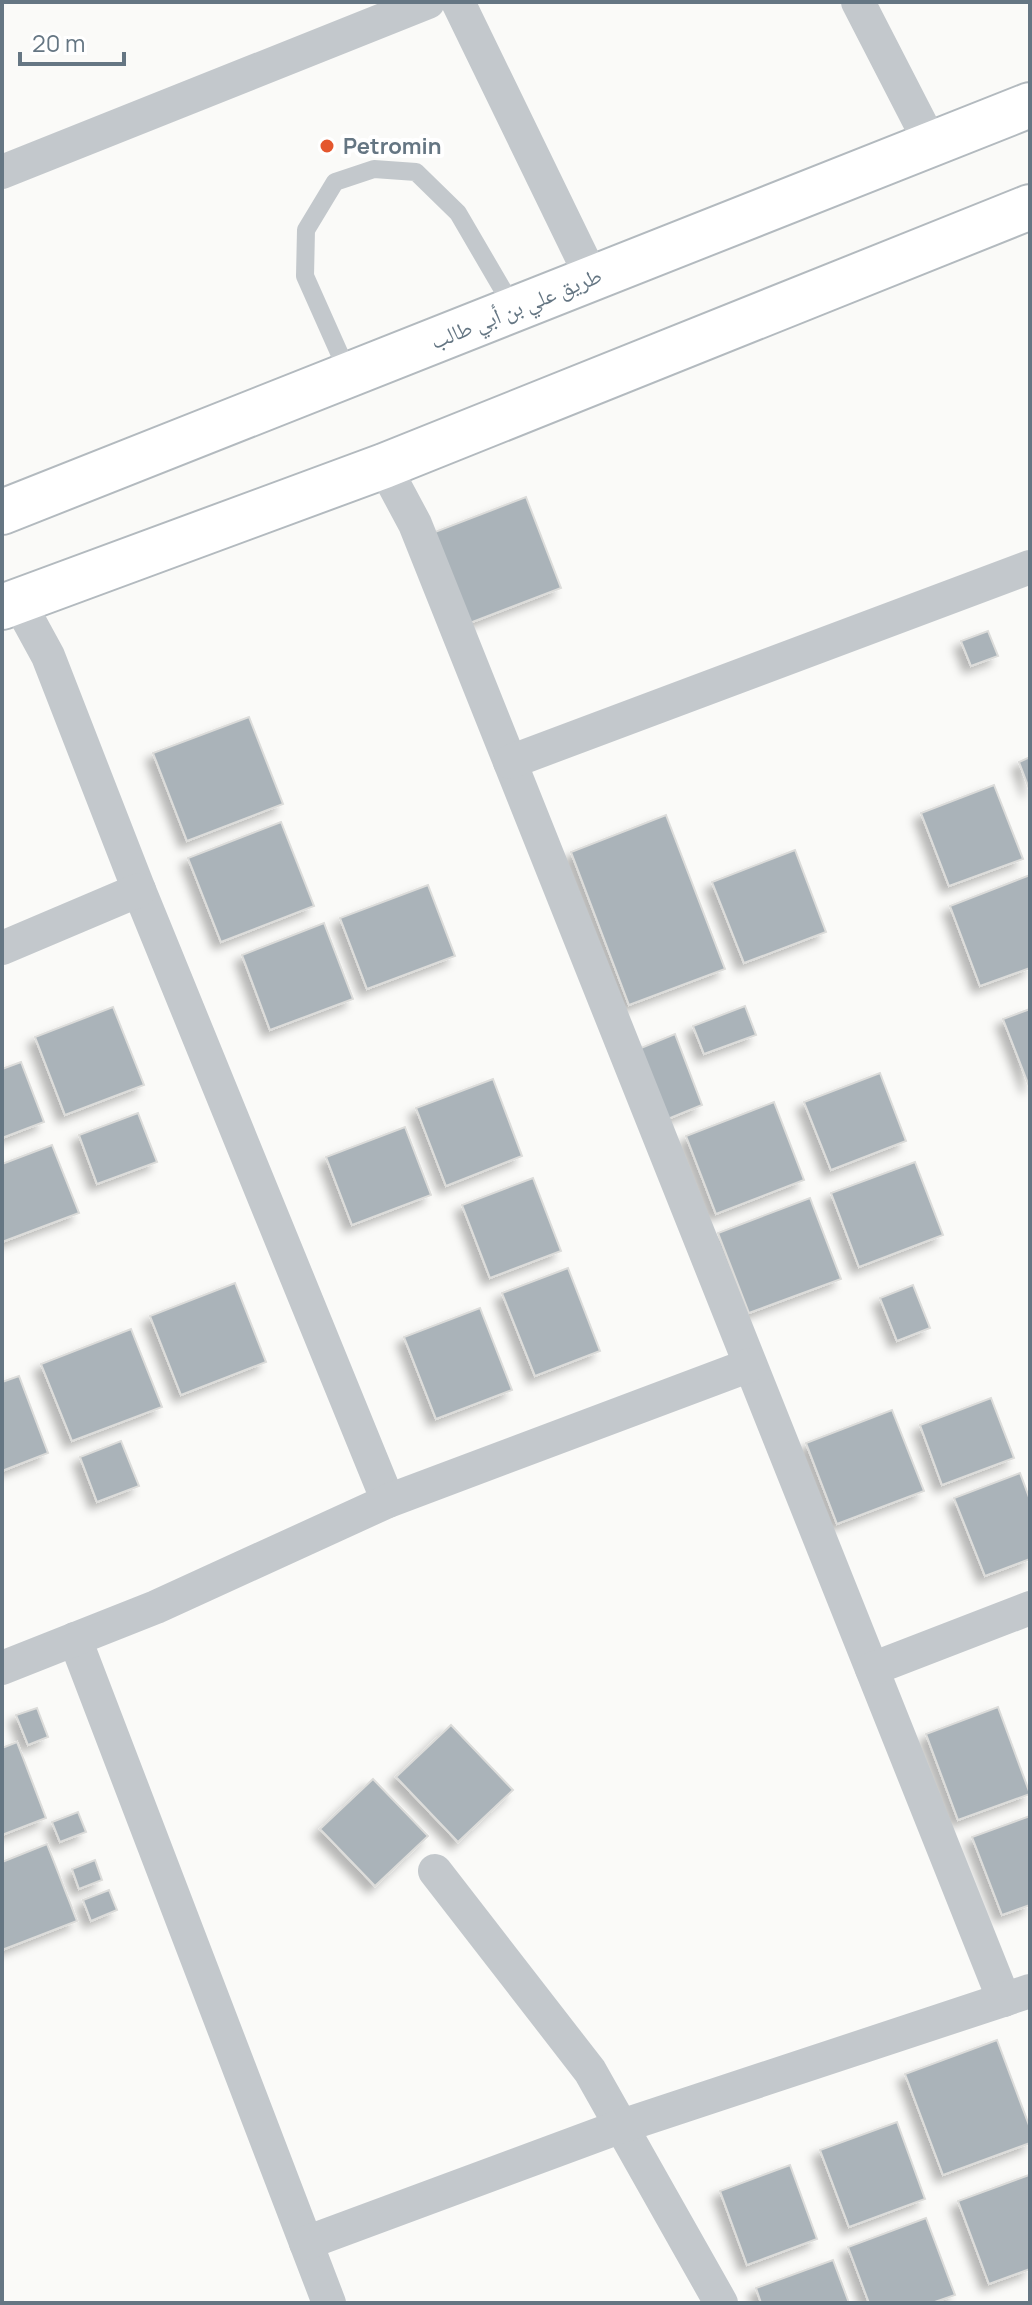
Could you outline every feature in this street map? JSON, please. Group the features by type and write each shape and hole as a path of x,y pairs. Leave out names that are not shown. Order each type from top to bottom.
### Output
{"main road":[{"name":"طريق علي بن أبي طالب","path":"2,512 1030,105"},
{"path":"10,604 384,466 1030,207"}],"street":[{"path":"2,172 428,2"},
{"path":"458,2 592,278"},
{"path":"858,2 931,144"},
{"path":"306,2243 619,2127 1017,1995 872,1669 415,524 384,466"},
{"path":"510,762 1030,567"},
{"path":"10,604 48,656 139,890 388,1501"},
{"path":"2,948 139,890"},
{"path":"2,1668 156,1607 388,1501 750,1365"},
{"path":"872,1669 1030,1608"},
{"path":"75,1639 329,2303"},
{"path":"435,1871 590,2071 721,2303"}],"lane":[{"path":"349,375 305,276 306,230 335,182 374,169 416,172 458,213 514,309"}],"building":[{"path":"526,497 561,588 462,626 427,535"},
{"path":"988,631 998,656 971,666 961,641"},
{"path":"249,717 283,804 187,841 153,753"},
{"path":"1030,757 1030,791 1019,762"},
{"path":"994,785 1023,859 949,886 921,813"},
{"path":"666,815 725,969 629,1005 571,852"},
{"path":"281,822 314,906 221,942 188,858"},
{"path":"795,850 826,932 744,963 712,882"},
{"path":"1030,875 1030,968 980,986 950,906"},
{"path":"428,885 455,956 367,989 340,918"},
{"path":"324,923 353,999 270,1030 242,955"},
{"path":"745,1006 756,1035 704,1054 693,1026"},
{"path":"113,1007 144,1085 65,1115 35,1037"},
{"path":"1030,1009 1030,1086 1029,1086 1003,1019"},
{"path":"675,1034 702,1105 663,1121 636,1050"},
{"path":"21,1062 44,1122 2,1138 2,1069"},
{"path":"880,1073 906,1141 831,1170 804,1102"},
{"path":"493,1079 522,1156 446,1186 416,1108"},
{"path":"774,1102 804,1180 716,1214 686,1136"},
{"path":"138,1113 157,1162 97,1184 79,1135"},
{"path":"405,1127 431,1195 352,1225 326,1157"},
{"path":"52,1145 79,1213 2,1242 2,1164"},
{"path":"915,1162 943,1235 859,1267 831,1193"},
{"path":"533,1178 561,1251 490,1278 462,1205"},
{"path":"810,1198 841,1279 749,1313 718,1233"},
{"path":"568,1268 600,1351 535,1376 502,1293"},
{"path":"235,1283 266,1362 181,1395 150,1316"},
{"path":"913,1285 930,1328 897,1341 880,1298"},
{"path":"480,1308 512,1390 436,1419 404,1337"},
{"path":"131,1329 162,1407 72,1441 41,1364"},
{"path":"19,1376 48,1453 2,1471 2,1382"},
{"path":"991,1398 1014,1458 942,1485 920,1425"},
{"path":"892,1410 924,1491 837,1524 806,1443"},
{"path":"121,1441 139,1486 97,1502 80,1457"},
{"path":"1020,1473 1030,1500 1030,1559 985,1576 954,1498"},
{"path":"998,1707 1030,1794 958,1820 926,1734"},
{"path":"37,1708 48,1737 28,1745 16,1715"},
{"path":"451,1725 513,1790 458,1842 396,1777"},
{"path":"17,1742 46,1818 2,1835 2,1748"},
{"path":"373,1779 428,1836 375,1886 320,1829"},
{"path":"78,1812 86,1832 60,1842 52,1822"},
{"path":"1030,1816 1030,1905 1002,1915 972,1837"},
{"path":"47,1844 77,1921 2,1950 2,1862"},
{"path":"95,1860 102,1880 79,1889 72,1869"},
{"path":"109,1890 117,1910 91,1921 83,1900"},
{"path":"997,2040 1030,2128 1030,2143 943,2175 905,2074"},
{"path":"897,2122 925,2199 849,2227 820,2150"},
{"path":"790,2165 817,2239 747,2265 720,2191"},
{"path":"1029,2175 1030,2269 989,2284 958,2201"},
{"path":"926,2218 955,2295 932,2303 869,2303 848,2247"},
{"path":"833,2260 849,2303 761,2303 756,2288"}],"place":[{"name":"Petromin","path":"327,146"}]}
